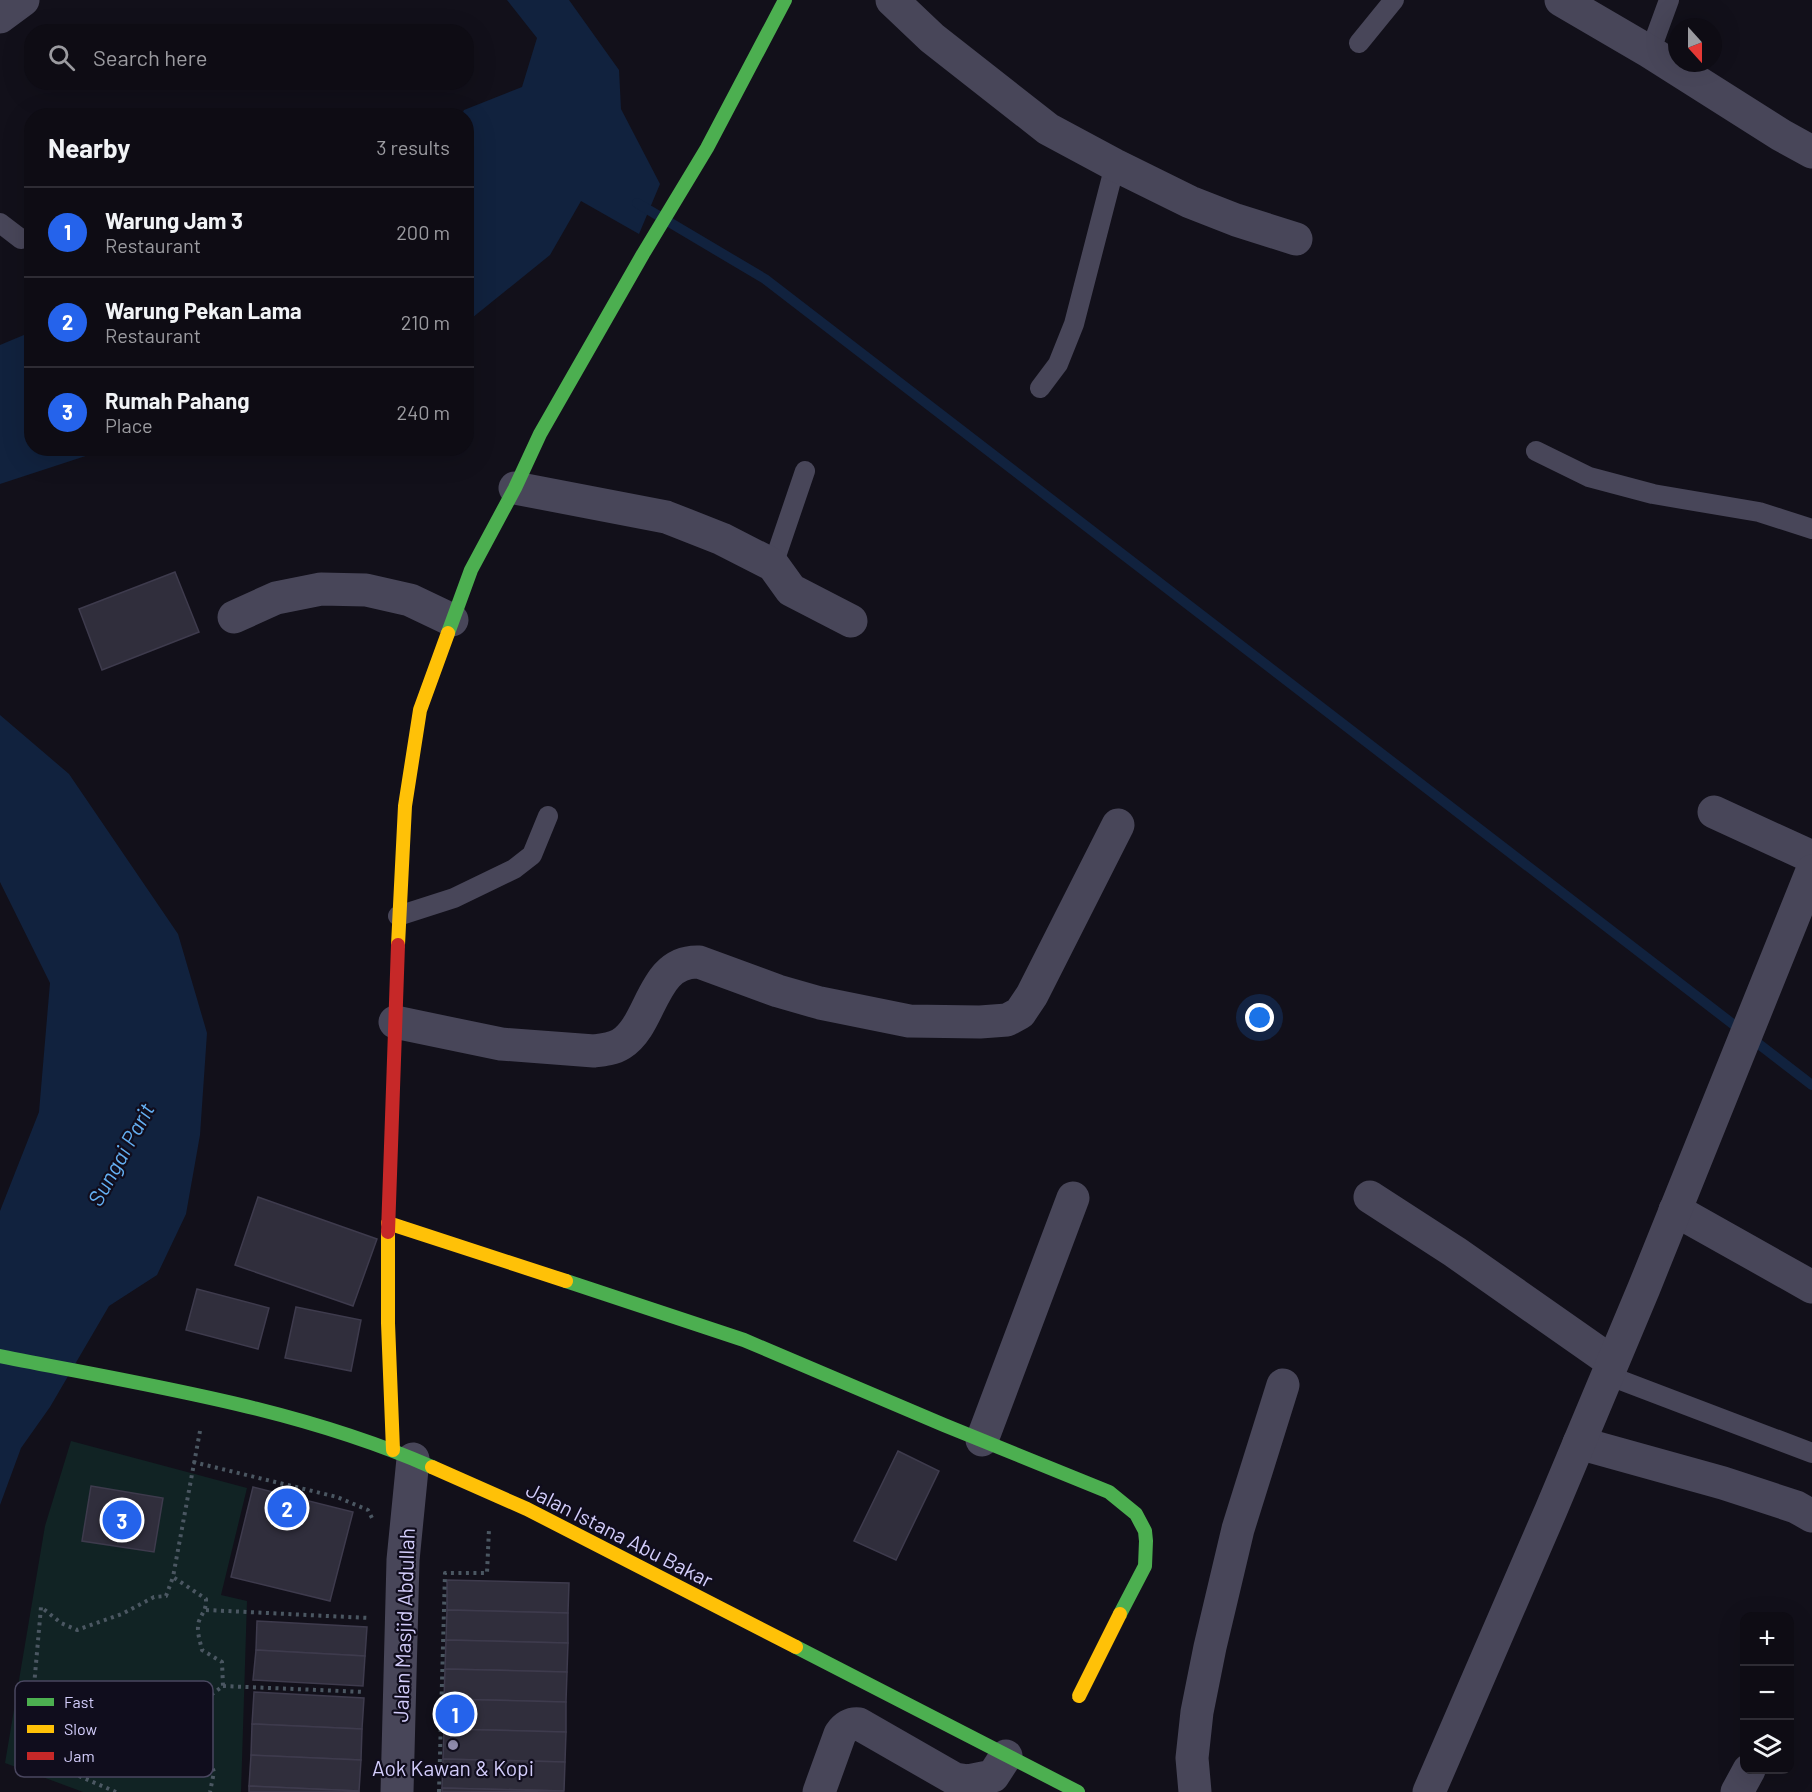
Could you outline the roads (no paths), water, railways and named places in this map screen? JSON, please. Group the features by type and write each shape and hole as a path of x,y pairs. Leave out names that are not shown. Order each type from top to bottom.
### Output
{"street":[{"path":"0,17 23,0"},
{"path":"403,1455 388,1323 388,1223 398,916 405,806 420,710 471,570 515,488 540,434 643,254 707,148 785,0"},
{"path":"892,0 932,38 1048,129 1190,202 1236,220 1296,239"},
{"path":"1561,0 1812,152"},
{"path":"515,488 666,518 722,539 772,565 791,590 851,621"},
{"path":"234,617 276,598 321,589 366,590 410,600 452,620"},
{"path":"1714,812 1812,857"},
{"path":"395,1022 501,1044 594,1051 606,1049 622,1043 636,1028 660,983 677,967 688,962 699,962 778,991 853,1011 909,1021 1006,1020 1020,1013 1032,995 1118,825"},
{"path":"1429,1792 1579,1443 1812,871"},
{"path":"1370,1197 1455,1252 1610,1368"},
{"path":"982,1440 1073,1198"},
{"path":"1675,1210 1812,1287"},
{"path":"388,1223 744,1340 1108,1492 1129,1505 1143,1524 1148,1543 1144,1566 1079,1696"},
{"name":"Jalan Istana Abu Bakar","path":"0,1356 207,1398 311,1424 403,1455 490,1492 1078,1792"},
{"path":"1195,1792 1192,1758 1197,1712 1210,1647 1238,1529 1283,1385"},
{"path":"1579,1443 1723,1483 1796,1508 1812,1516"},
{"name":"Jalan Masjid Abdullah","path":"397,1792 403,1560 403,1455"},
{"path":"819,1792 840,1734 845,1728 854,1724 859,1724 955,1779 968,1781 993,1776 1006,1756"},
{"path":"1737,1792 1747,1774"}],"lane":[{"path":"1359,43 1394,0"},
{"path":"1650,52 1669,0"},
{"path":"1040,388 1058,364 1074,324 1115,165"},
{"path":"0,223 21,239 24,238"},
{"path":"1536,451 1589,477 1653,494 1759,512 1812,529"},
{"path":"772,565 804,471"},
{"path":"398,916 454,898 514,869 532,855 548,816"},
{"path":"1610,1368 1812,1453"}],"water":[{"path":"507,0 569,0 619,70 621,109 660,184 639,234 581,201 550,255 474,316 474,108 469,108 522,87 537,38"},
{"path":"24,335 24,456 86,456 0,484 0,345"},
{"name":"Sungai Parit","path":"0,715 69,774 178,934 207,1033 200,1135 186,1214 157,1275 109,1306 50,1407 21,1448 0,1505 0,1211 39,1112 50,983 0,882"}],"waterway":[{"path":"637,203 765,279 1812,1085"}],"place":[{"name":"Warung Pekan Lama","path":"287,1508"},
{"name":"Rumah Pahang","path":"122,1520"},
{"name":"Warung Jam 3","path":"455,1714"},
{"name":"Aok Kawan & Kopi","path":"453,1745"}]}
